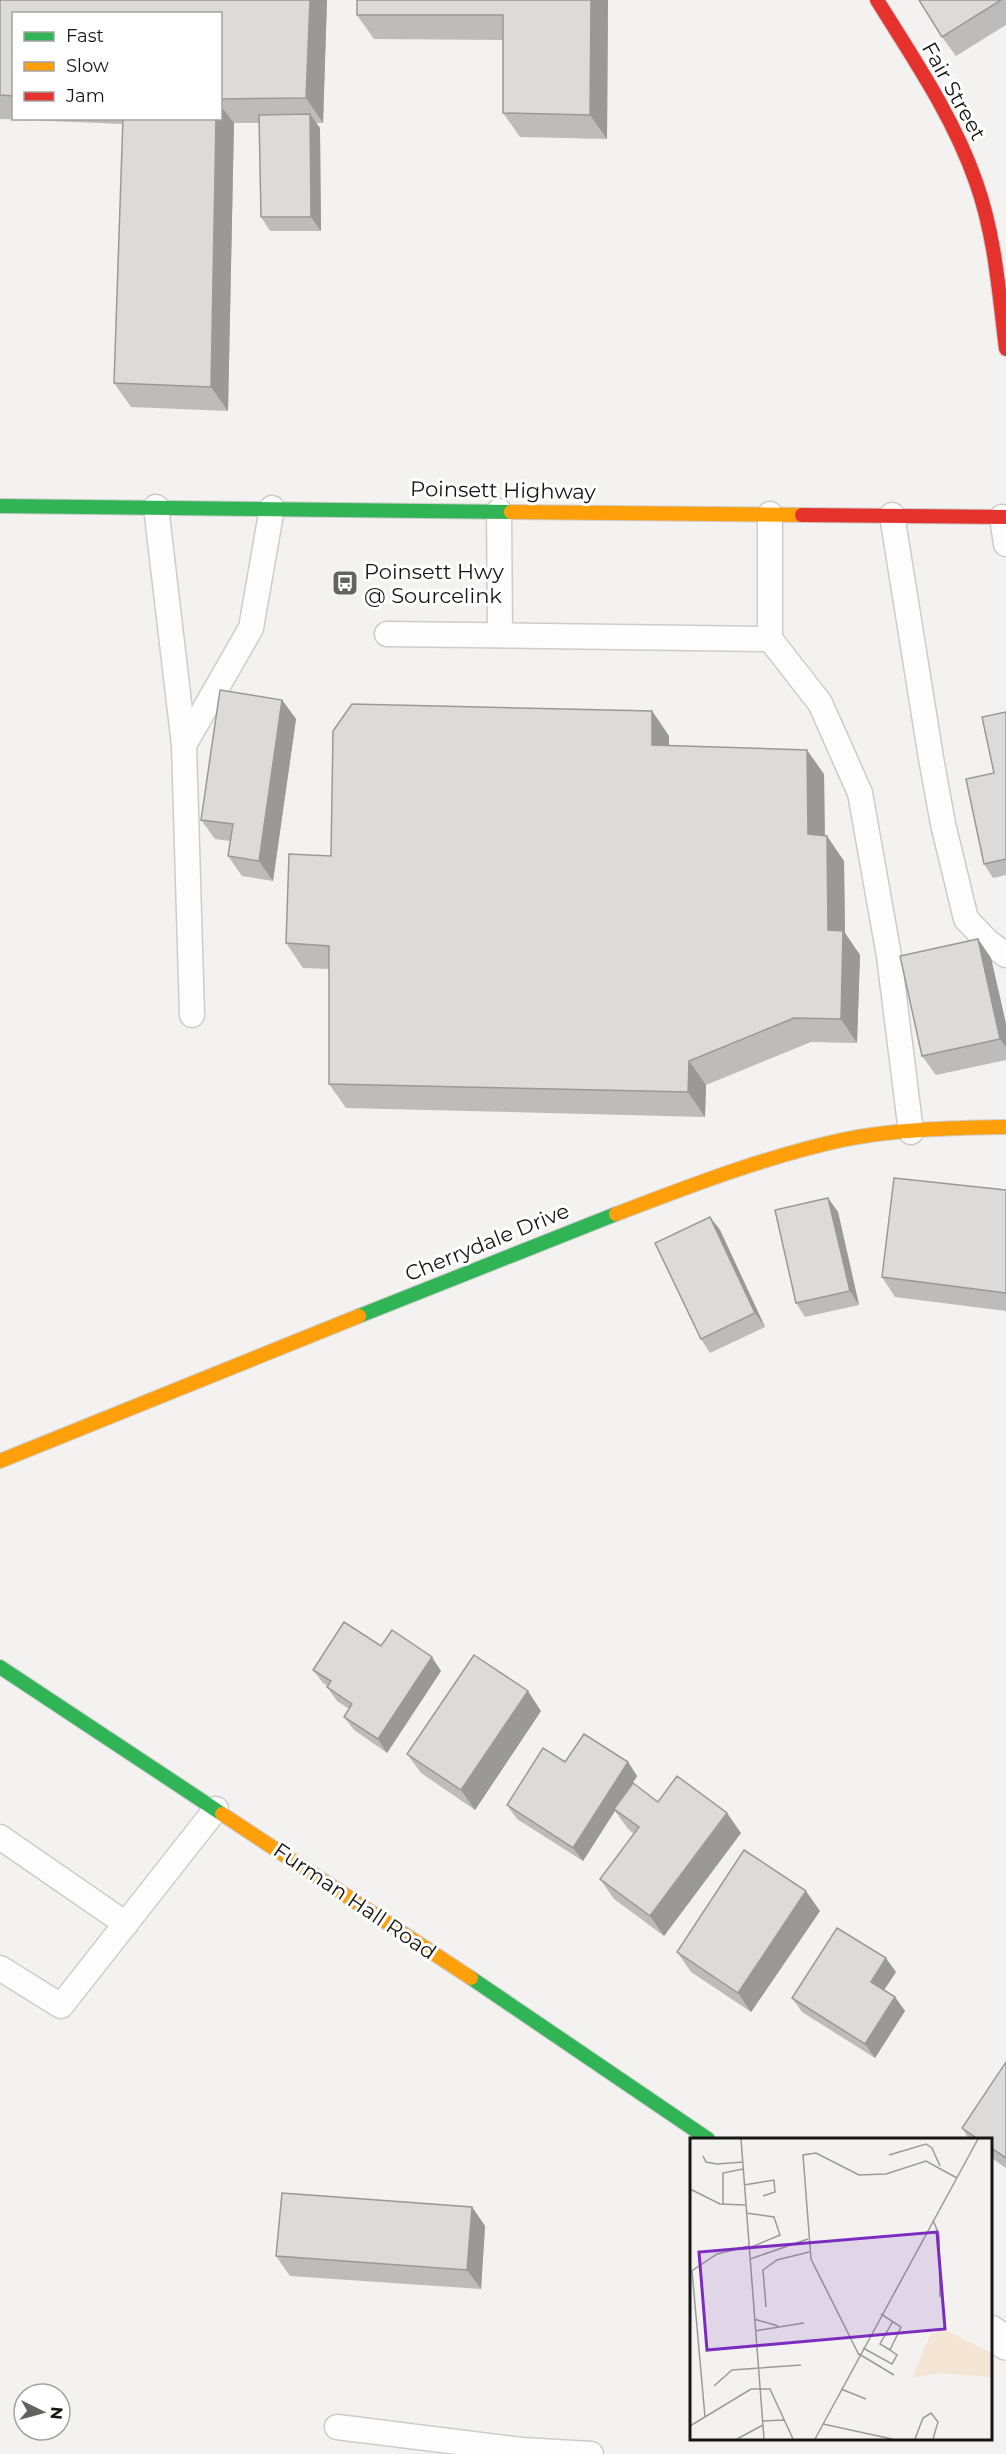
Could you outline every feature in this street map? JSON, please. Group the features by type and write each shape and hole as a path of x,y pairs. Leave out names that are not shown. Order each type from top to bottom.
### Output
{"main road":[{"name":"Fair Street","path":"877,0 943,109 977,184 996,267 1006,349"},
{"name":"Poinsett Highway","path":"0,506 1004,517"},
{"name":"Cherrydale Drive","path":"0,1461 560,1235 737,1169 843,1140 940,1128 1006,1128"},
{"name":"Furman Hall Road","path":"0,1667 538,2022 707,2138"}],"street":[{"path":"991,2333 1006,2343"}],"lane":[{"path":"156,507 184,746 192,1015"},
{"path":"184,746 251,628 272,508"},
{"path":"499,511 500,635"},
{"path":"770,514 770,639 820,703 860,793 889,956 911,1132"},
{"path":"892,516 933,770 943,824 966,919 988,942 1006,956"},
{"path":"1004,517 1006,544"},
{"path":"387,633 770,639"},
{"path":"0,1968 61,2006 216,1809"},
{"path":"0,1838 126,1924"},
{"path":"337,2427 522,2450 591,2454"}],"building":[{"path":"0,0 310,0 306,98 222,99 222,12 12,12 12,96 0,95"},
{"path":"357,0 591,0 590,115 503,113 503,15 357,15"},
{"path":"919,0 1001,0 942,37"},
{"path":"310,114 311,217 261,217 259,115"},
{"path":"123,120 216,120 211,387 114,383"},
{"path":"220,690 282,700 259,861 228,856 233,824 201,820"},
{"path":"352,704 652,711 652,745 807,750 808,834 827,836 828,930 843,931 841,1019 794,1018 689,1061 688,1092 329,1084 329,946 286,943 289,854 331,856 333,731"},
{"path":"1006,712 1006,859 984,864 966,779 994,773 982,717"},
{"path":"978,939 1000,1039 922,1056 900,956"},
{"path":"894,1178 1006,1190 1006,1293 882,1277"},
{"path":"828,1198 850,1291 796,1303 775,1210"},
{"path":"710,1217 755,1313 701,1339 655,1243"},
{"path":"344,1622 381,1646 392,1630 432,1657 378,1739 344,1717 352,1704 327,1687 331,1681 313,1670"},
{"path":"474,1655 528,1691 461,1790 407,1754"},
{"path":"584,1734 628,1762 573,1848 507,1805 543,1748 565,1762"},
{"path":"677,1776 727,1813 650,1916 600,1879 639,1827 614,1809 633,1783 658,1802"},
{"path":"744,1850 806,1891 738,1993 677,1952"},
{"path":"837,1928 886,1958 871,1982 895,1997 865,2044 792,1998"},
{"path":"1006,2062 1006,2158 991,2148 991,2138 977,2138 962,2128"},
{"path":"282,2193 472,2207 467,2270 276,2256"}],"traffic: fast":[{"path":"0,506 511,512"},
{"path":"359,1316 616,1214"},
{"path":"0,1667 222,1814"},
{"path":"471,1978 707,2138"}],"traffic: slow":[{"path":"511,512 802,515"},
{"path":"616,1214 756,1164 842,1140 903,1131 1006,1127"},
{"path":"0,1461 359,1316"},
{"path":"222,1814 471,1978"}],"traffic: jam":[{"path":"877,0 944,111 976,182 992,243 1006,349"},
{"path":"802,515 1006,517"}],"place":[{"name":"Poinsett Hwy @ Sourcelink","path":"345,583"}]}
